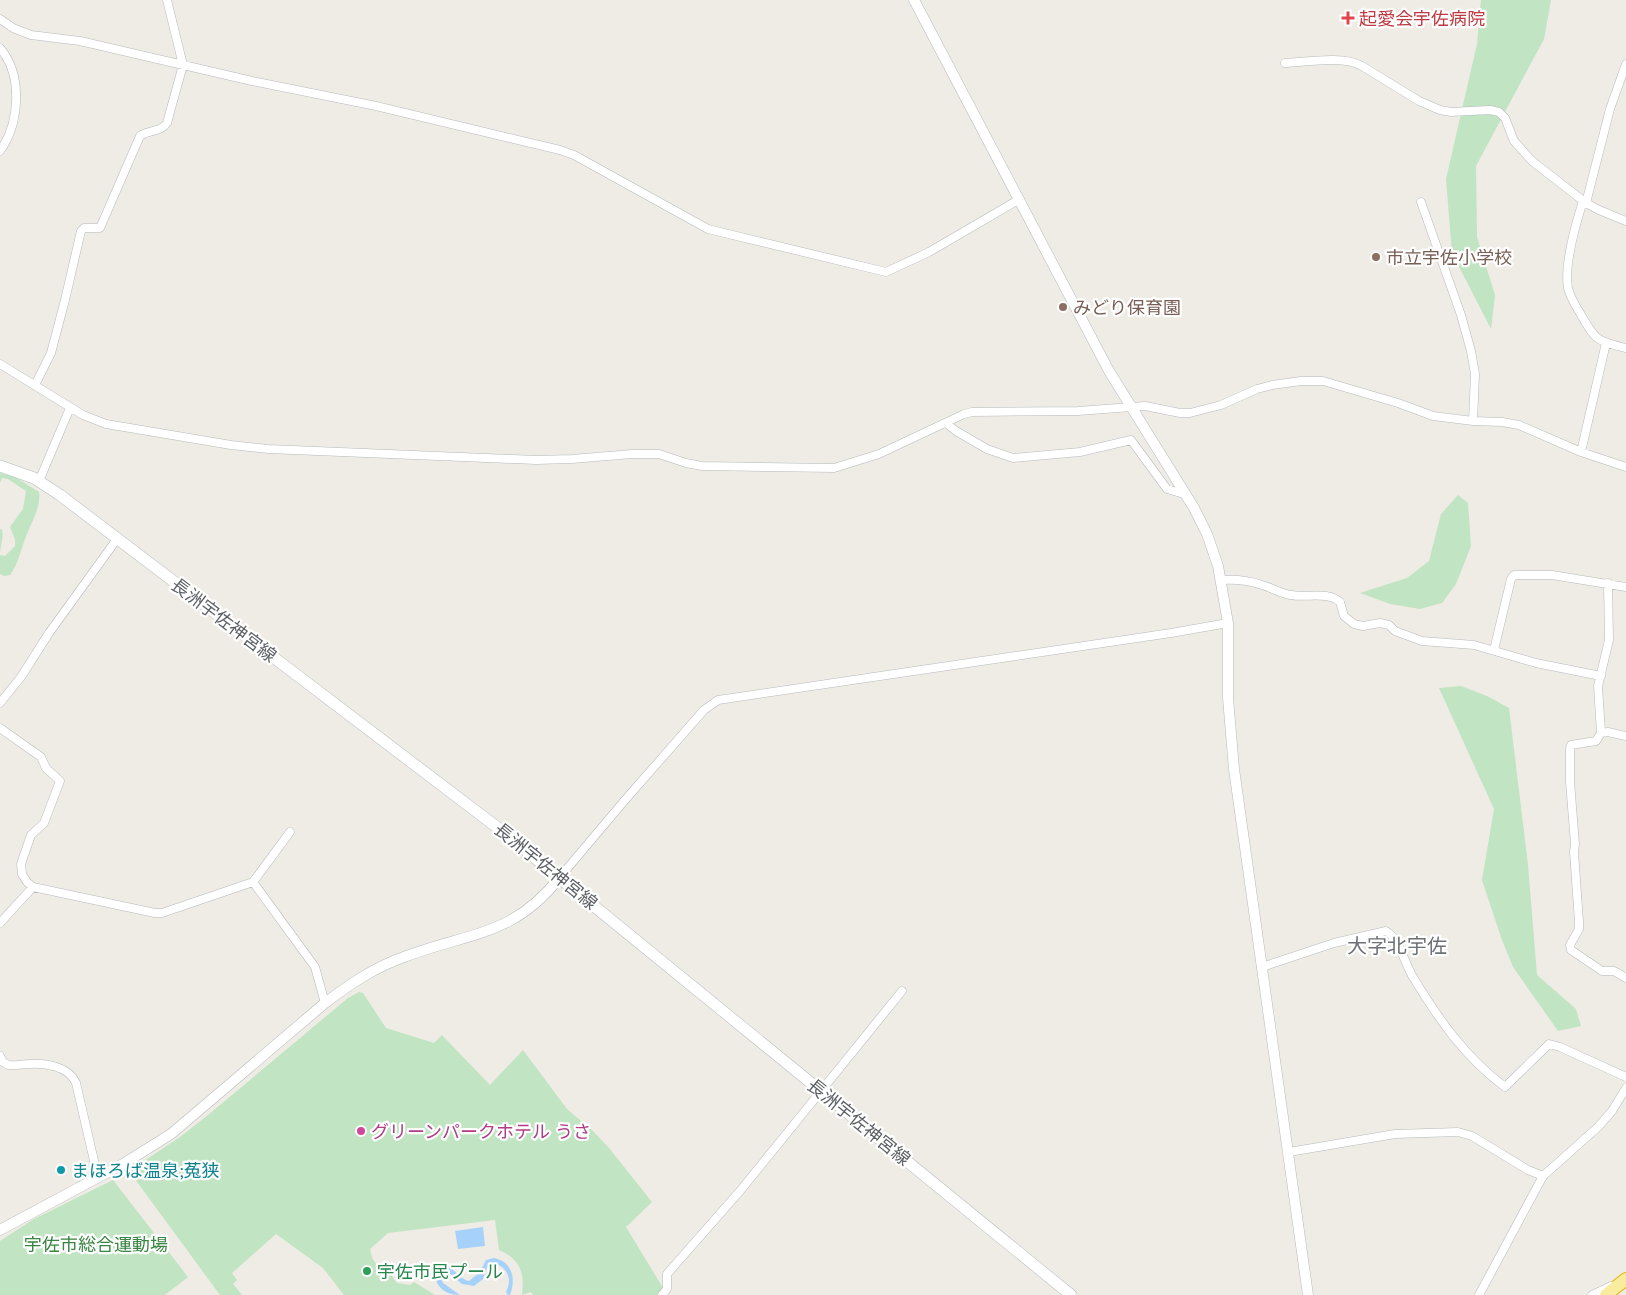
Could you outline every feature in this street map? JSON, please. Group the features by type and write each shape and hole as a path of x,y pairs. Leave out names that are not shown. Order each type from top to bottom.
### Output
{"highway":[{"path":"1606,1295 1626,1279"}],"main road":[{"name":"長洲宇佐神宮線","path":"0,466 39,481 60,495 502,831 1071,1295"}],"street":[{"path":"35,385 51,353 80,231 84,228 100,228 140,136 146,132 160,130 166,126 183,65 167,0"},
{"path":"914,0 1020,199 1092,340 1207,534 1218,566 1228,623 1230,725 1244,847 1308,1295"},
{"path":"0,19 13,28 31,35 80,41 252,81 376,106 560,150 574,155 708,229 886,272 929,252 1020,199"},
{"path":"0,48 12,67 16,109 9,137 0,151"},
{"path":"1285,63 1337,60 1353,62 1433,108 1451,112 1490,110 1499,112 1505,118 1516,144 1532,161 1584,202 1626,220"},
{"path":"1626,64 1610,108 1584,202 1569,258 1567,279 1568,290 1588,329 1606,344 1626,348"},
{"path":"1421,202 1461,316 1471,351 1475,374 1473,421"},
{"path":"1581,452 1606,344"},
{"path":"0,364 70,408 95,420 114,426 231,445 268,449 536,460 659,454 702,466 834,468 867,459 964,414 978,411 1078,411 1145,406 1180,413 1190,413 1221,405 1257,390 1312,380 1341,386 1398,403 1433,416 1519,425 1581,452 1626,466"},
{"path":"39,481 70,408"},
{"path":"946,423 987,449 1013,458 1080,452 1131,440 1167,489 1184,494"},
{"path":"0,703 117,539"},
{"path":"1494,650 1511,579 1514,575 1552,575 1626,587"},
{"path":"1220,580 1239,579 1290,595 1334,598 1340,602 1344,616 1354,624 1363,626 1389,625 1395,631 1422,641 1474,645 1536,663 1601,676"},
{"path":"1608,583 1609,640 1597,692 1601,733 1596,741 1571,745 1570,782 1579,922 1578,929 1570,945 1571,950 1602,971 1614,971 1626,978"},
{"path":"0,1230 142,1153 176,1130 325,1003 351,984 405,956 486,932 510,922 541,900 624,800 704,710 718,700 1228,623"},
{"path":"0,728 41,757 46,768 60,781 44,823 33,831 21,864 22,874 32,887 155,913 168,911 253,882 290,832"},
{"path":"1601,733 1608,732 1626,736"},
{"path":"253,882 315,967 325,1003"},
{"path":"0,923 32,887"},
{"path":"1262,967 1334,943 1386,932 1393,936 1412,975 1449,1032 1477,1065 1505,1087 1549,1044 1560,1047 1626,1077"},
{"path":"662,1295 667,1288 667,1274 740,1191 902,991"},
{"path":"0,1056 3,1062 8,1065 45,1065 67,1070 72,1075 76,1082 98,1178"},
{"path":"1479,1295 1543,1176 1598,1127 1612,1111 1626,1088"},
{"path":"1289,1152 1395,1134 1458,1132 1472,1136 1528,1170 1543,1176"},
{"path":"1592,1295 1626,1279"}],"green space":[{"path":"1481,0 1551,0 1544,39 1476,166 1477,237 1495,295 1491,329 1452,253 1446,179 1477,44"},
{"path":"0,473 15,477 39,492 36,514 16,566 10,575 4,576 0,574 0,555 5,556 15,546 15,539 10,527 23,509 26,491 8,479 2,478 0,483"},
{"path":"1458,495 1468,503 1471,546 1456,584 1442,603 1420,609 1390,604 1360,593 1407,578 1429,561 1441,514"},
{"path":"0,529 2,530 3,537 0,555"},
{"path":"1461,686 1487,696 1509,708 1528,865 1537,975 1576,1009 1581,1026 1558,1031 1513,967 1502,940 1482,880 1494,809 1439,688"},
{"name":"宇佐市総合運動場","path":"359,992 363,993 386,1028 434,1043 442,1035 490,1085 523,1050 567,1109 594,1132 609,1148 652,1202 626,1227 663,1288 658,1295 533,1295 531,1292 522,1295 522,1273 512,1258 499,1250 495,1220 388,1233 370,1249 372,1258 381,1271 385,1267 397,1283 410,1285 414,1282 435,1295 344,1295 323,1268 276,1234 232,1273 237,1280 233,1284 242,1295 220,1295 129,1171 180,1137 348,998"},
{"name":"宇佐市総合運動場","path":"113,1180 188,1277 165,1295 0,1295 0,1241 34,1219"}],"water":[{"path":"483,1227 485,1246 458,1249 455,1231"},
{"path":"494,1258 509,1267 513,1277 510,1295 506,1292 509,1282 507,1273 502,1267 495,1264 488,1265 483,1279 474,1286 462,1284 449,1273 443,1275 441,1279 443,1283 460,1295 441,1289 437,1283 439,1272 444,1268 451,1269 469,1281 480,1272 486,1260"}],"place":[{"name":"起愛会宇佐病院","path":"1348,18"},
{"name":"市立宇佐小学校","path":"1376,257"},
{"name":"みどり保育園","path":"1063,307"},
{"name":"グリーンパークホテル うさ","path":"361,1131"},
{"name":"まほろば温泉;菟狭","path":"61,1170"},
{"name":"宇佐市民プール","path":"367,1271"}],"district":[{"name":"大字北宇佐","path":"1397,946"}]}
